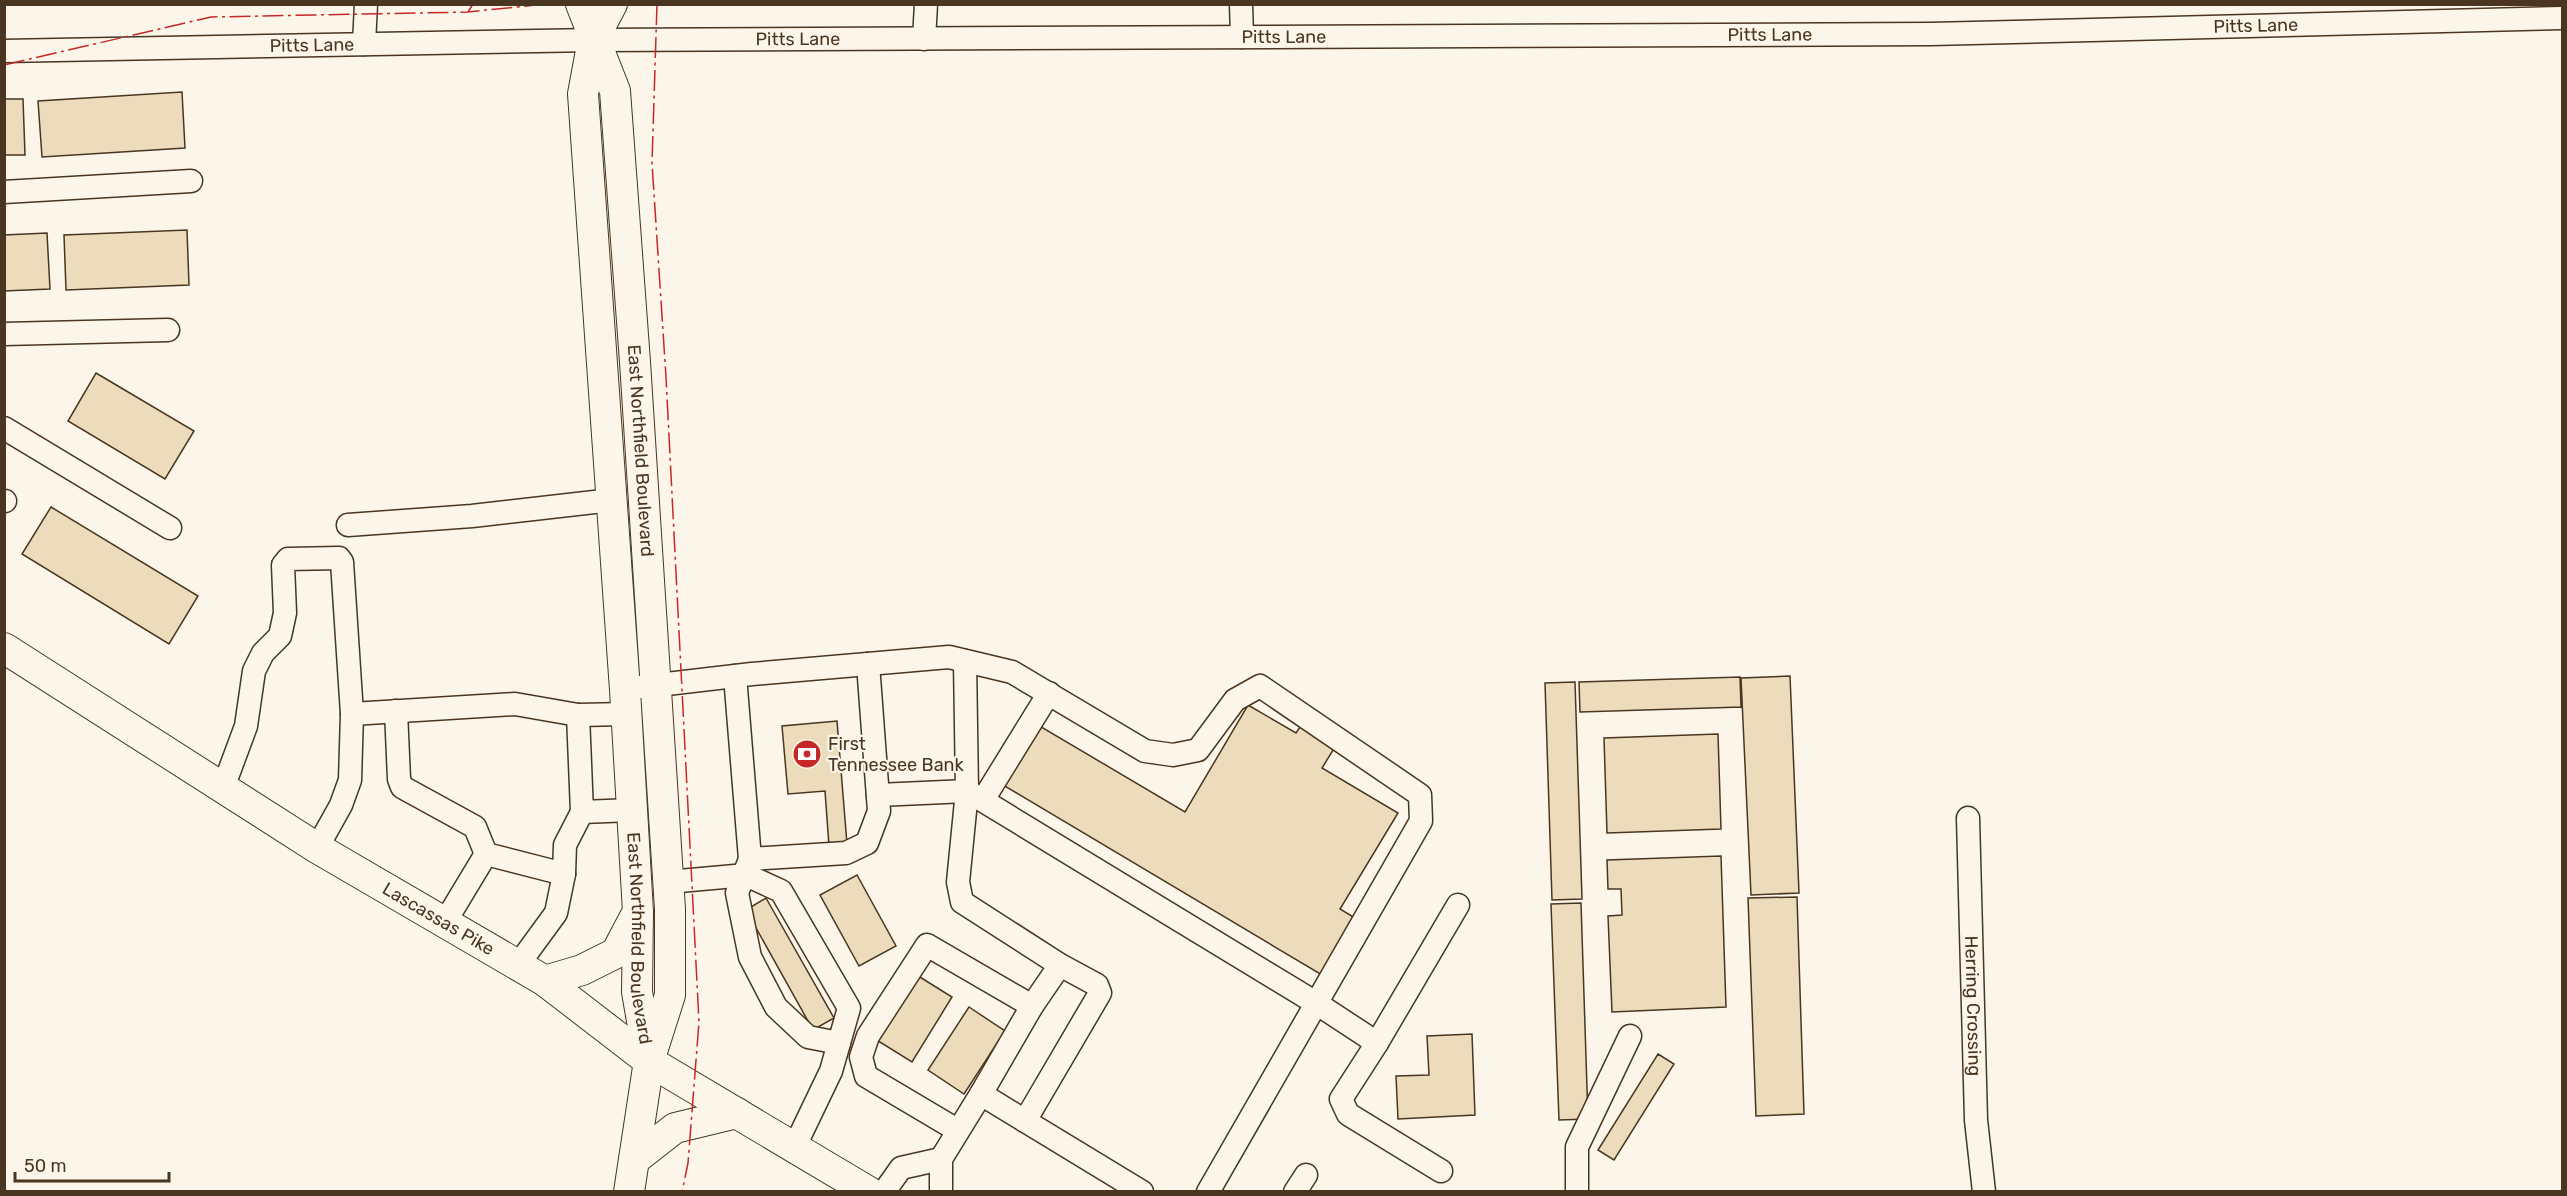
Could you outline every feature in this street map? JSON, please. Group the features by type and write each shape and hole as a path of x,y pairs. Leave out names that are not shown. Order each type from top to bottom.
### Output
{"main road":[{"name":"East Northfield Boulevard","path":"581,4 593,40 615,91 635,362 668,882 670,995 649,1061"},
{"name":"East Northfield Boulevard","path":"612,4 593,40 583,94 632,810 638,912 637,992 649,1061"},
{"path":"602,364 635,362"},
{"name":"Lascassas Pike","path":"4,648 317,848 545,981 649,1061 869,1191"},
{"path":"545,981 582,970 616,953 638,912"},
{"path":"629,1191 649,1061"},
{"path":"634,1160 675,1128 737,1113"}],"street":[{"path":"364,44 366,4"},
{"path":"924,39 926,4"},
{"path":"1241,4 1242,37"},
{"name":"Pitts Lane","path":"4,51 593,40 1931,34 2562,18"},
{"path":"4,192 191,182"},
{"path":"4,334 168,330"},
{"path":"4,428 170,528"},
{"path":"348,525 472,516 612,500"},
{"path":"223,788 246,726 254,671 263,653 280,636 285,613 283,565 288,559 339,558 342,562 352,714 350,780 341,805 317,848"},
{"path":"352,714 515,704 578,715 625,702 655,686 735,676 949,657 1012,672 1145,751 1173,755 1198,750 1235,700 1260,686 1420,795 1420,821 1208,1191"},
{"path":"965,660 975,795 958,882 962,902 1060,965 1097,985 1100,993 1025,1121"},
{"path":"668,882 748,867 846,853 867,843 879,811 868,664"},
{"path":"735,676 748,867 737,893 750,957 776,1007 808,1037 839,1043"},
{"path":"975,795 1049,693"},
{"path":"396,711 399,779 402,787 475,827 486,854"},
{"path":"518,965 555,913 564,874 565,845 582,812 578,715"},
{"path":"878,795 975,795 1316,1003 1377,1043"},
{"path":"582,812 632,810"},
{"name":"Herring Crossing","path":"1968,818 1976,1120 1984,1191"},
{"path":"486,854 564,874"},
{"path":"445,922 486,854"},
{"path":"748,867 782,891 849,1008 831,1071 795,1146"},
{"path":"1441,1171 1348,1114 1341,1099 1377,1043 1458,905"},
{"path":"957,1130 866,1076 861,1057 868,1036 927,945 1032,1006"},
{"path":"941,1191 941,1159 1032,1006 1060,965"},
{"path":"1577,1191 1577,1147 1630,1036"},
{"path":"981,1094 1142,1191"},
{"path":"884,1191 901,1168 941,1159"}],"building":[{"path":"182,92 185,148 42,157 38,101"},
{"path":"4,99 23,99 25,155 4,155"},
{"path":"187,230 189,285 66,290 64,235"},
{"path":"47,233 50,289 4,291 4,235"},
{"path":"96,373 194,431 165,479 68,421"},
{"path":"51,507 198,596 169,644 22,554"},
{"path":"1790,676 1799,893 1751,895 1741,678"},
{"path":"1740,677 1741,707 1580,712 1579,682"},
{"path":"1575,682 1582,899 1552,900 1545,683"},
{"path":"1248,705 1296,733 1300,727 1335,747 1322,768 1398,813 1340,909 1355,918 1322,975 1003,785 1038,725 1185,812"},
{"path":"837,721 847,844 829,846 825,791 788,794 782,726"},
{"path":"1718,734 1721,829 1607,833 1604,738"},
{"path":"1721,856 1726,1007 1612,1012 1608,916 1622,915 1621,889 1608,889 1607,860"},
{"path":"857,875 896,946 859,966 820,895"},
{"path":"1797,897 1804,1114 1756,1116 1748,898"},
{"path":"766,898 834,1018 813,1030 746,910"},
{"path":"1581,903 1588,1119 1559,1120 1551,904"},
{"path":"915,974 952,997 912,1062 875,1039"},
{"path":"969,1007 1005,1031 964,1094 928,1070"},
{"path":"1472,1034 1475,1115 1398,1119 1396,1076 1429,1075 1427,1036"},
{"path":"1658,1054 1674,1064 1614,1160 1598,1150"}],"power":[{"path":"473,4 468,12 546,4"},
{"path":"657,4 652,163 666,377 699,1022 688,1163 682,1192"},
{"path":"4,65 211,17 468,12"}],"place":[{"name":"First Tennessee Bank","path":"807,754"}]}
